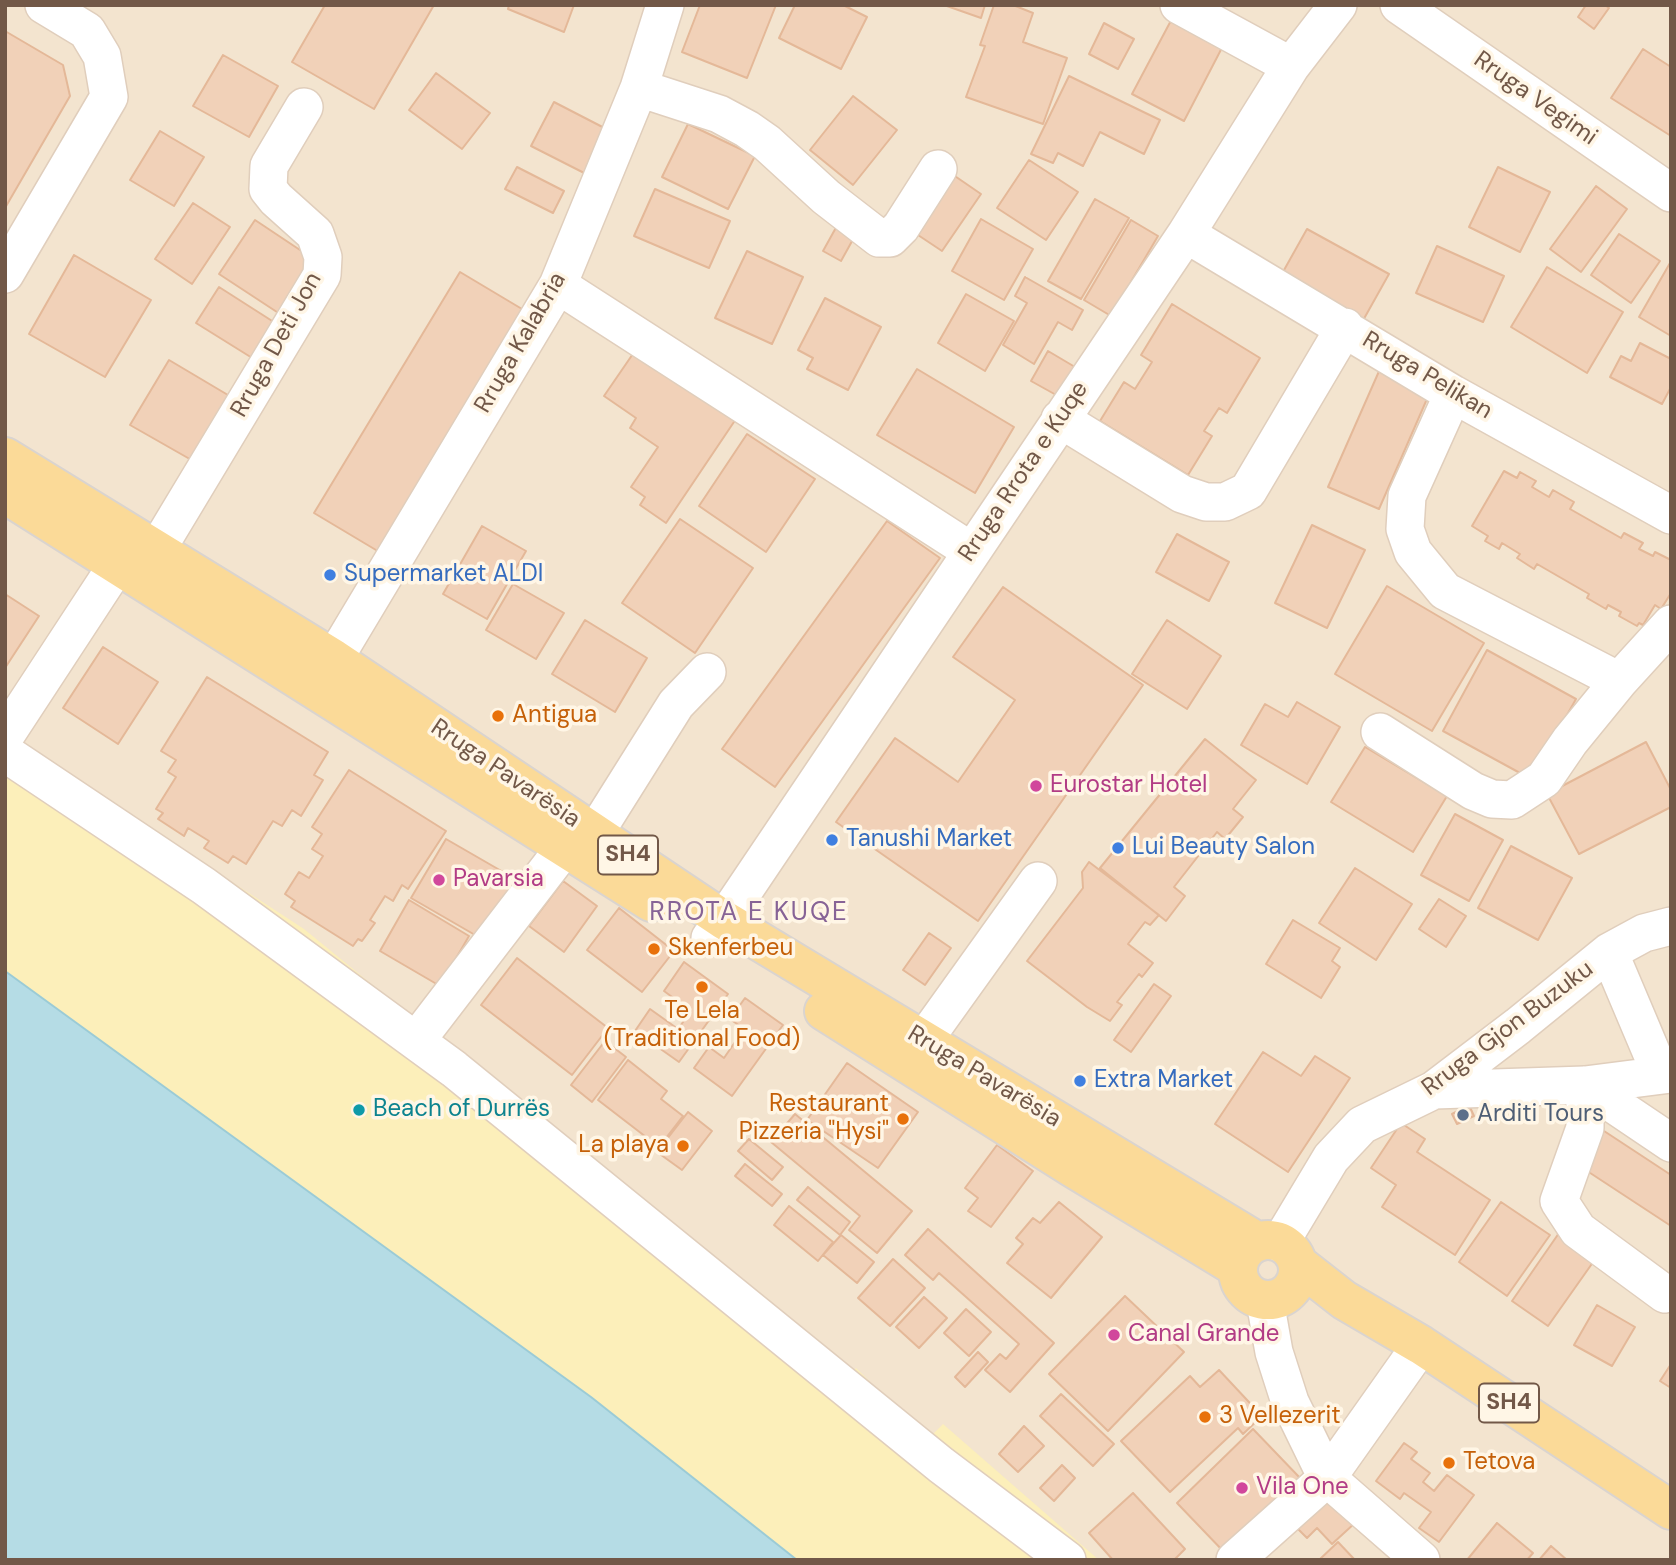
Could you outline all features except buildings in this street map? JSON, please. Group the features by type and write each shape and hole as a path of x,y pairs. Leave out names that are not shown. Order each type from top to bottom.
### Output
{"main road":[{"name":"Rruga Pavarësia","path":"5,457 334,659 580,840"},
{"name":"Rruga Pavarësia","path":"5,494 117,565 580,840 1073,1168 1271,1268 1344,1300 1422,1345 1671,1510"},
{"name":"Rruga Pavarësia","path":"717,929 924,1041 1271,1268"}],"street":[{"path":"5,274 109,97 102,57 87,31 44,5"},
{"name":"Rruga Kalabria","path":"334,659 558,285 639,88 665,5"},
{"path":"1178,5 1291,66"},
{"name":"Rruga Rrota e Kuqe","path":"717,929 1186,234 1291,66 1338,5"},
{"name":"Rruga Vegimi","path":"1399,5 1671,193"},
{"path":"639,88 719,114 747,129 767,143 826,197 879,238 890,238 901,227 938,169"},
{"name":"Rruga Deti Jon","path":"156,551 322,275 323,257 315,234 268,189 269,166 304,107"},
{"name":"Rruga Pelikan","path":"1186,234 1453,394 1671,515"},
{"path":"558,285 971,551"},
{"path":"1060,419 1182,494 1206,502 1225,502 1248,491 1345,327"},
{"path":"1453,394 1407,496 1405,529 1413,552 1445,591 1619,681"},
{"path":"5,736 117,565"},
{"path":"1380,732 1473,791 1492,799 1512,800 1544,779 1570,741 1619,681 1671,624"},
{"path":"416,1041 580,840 676,704 707,672"},
{"path":"5,753 204,886 416,1041 941,1465 1067,1560"},
{"path":"924,1041 1038,881"},
{"name":"Rruga Gjon Buzuku","path":"1271,1268 1331,1158 1362,1125 1434,1090 1609,952 1644,933 1671,926"},
{"path":"1434,1090 1585,1085 1666,1075 1609,952"},
{"path":"1585,1085 1671,1143"},
{"path":"1585,1085 1585,1128 1559,1201 1578,1230 1665,1294"},
{"path":"1271,1268 1274,1352 1290,1402 1327,1478 1421,1560"},
{"path":"1235,1560 1327,1478 1422,1345"}],"shaded area":[{"path":"5,5 1671,5 1671,1560 1033,1560 5,762"}],"sand":[{"name":"Beach of Durrës","path":"5,734 304,929 842,1383 856,1368 928,1439 943,1424 1099,1560 797,1560 591,1397 5,971"}],"water":[{"path":"5,971 591,1397 797,1560 5,1560"}],"place":[{"name":"Supermarket ALDI","path":"330,575"},
{"name":"Antigua","path":"498,716"},
{"name":"Eurostar Hotel","path":"1036,786"},
{"name":"Tanushi Market","path":"832,840"},
{"name":"Lui Beauty Salon","path":"1118,848"},
{"name":"Pavarsia","path":"439,880"},
{"name":"Skenferbeu","path":"654,949"},
{"name":"Te Lela (Traditional Food)","path":"702,987"},
{"name":"Extra Market","path":"1080,1081"},
{"name":"Beach of Durrës","path":"359,1110"},
{"name":"Arditi Tours","path":"1463,1115"},
{"name":"Restaurant Pizzeria \"Hysi\"","path":"903,1119"},
{"name":"La playa","path":"683,1146"},
{"name":"Canal Grande","path":"1114,1335"},
{"name":"3 Vellezerit","path":"1205,1417"},
{"name":"Tetova","path":"1449,1463"},
{"name":"Vila One","path":"1242,1488"}],"district":[{"name":"RROTA E KUQE","path":"749,913"}]}
